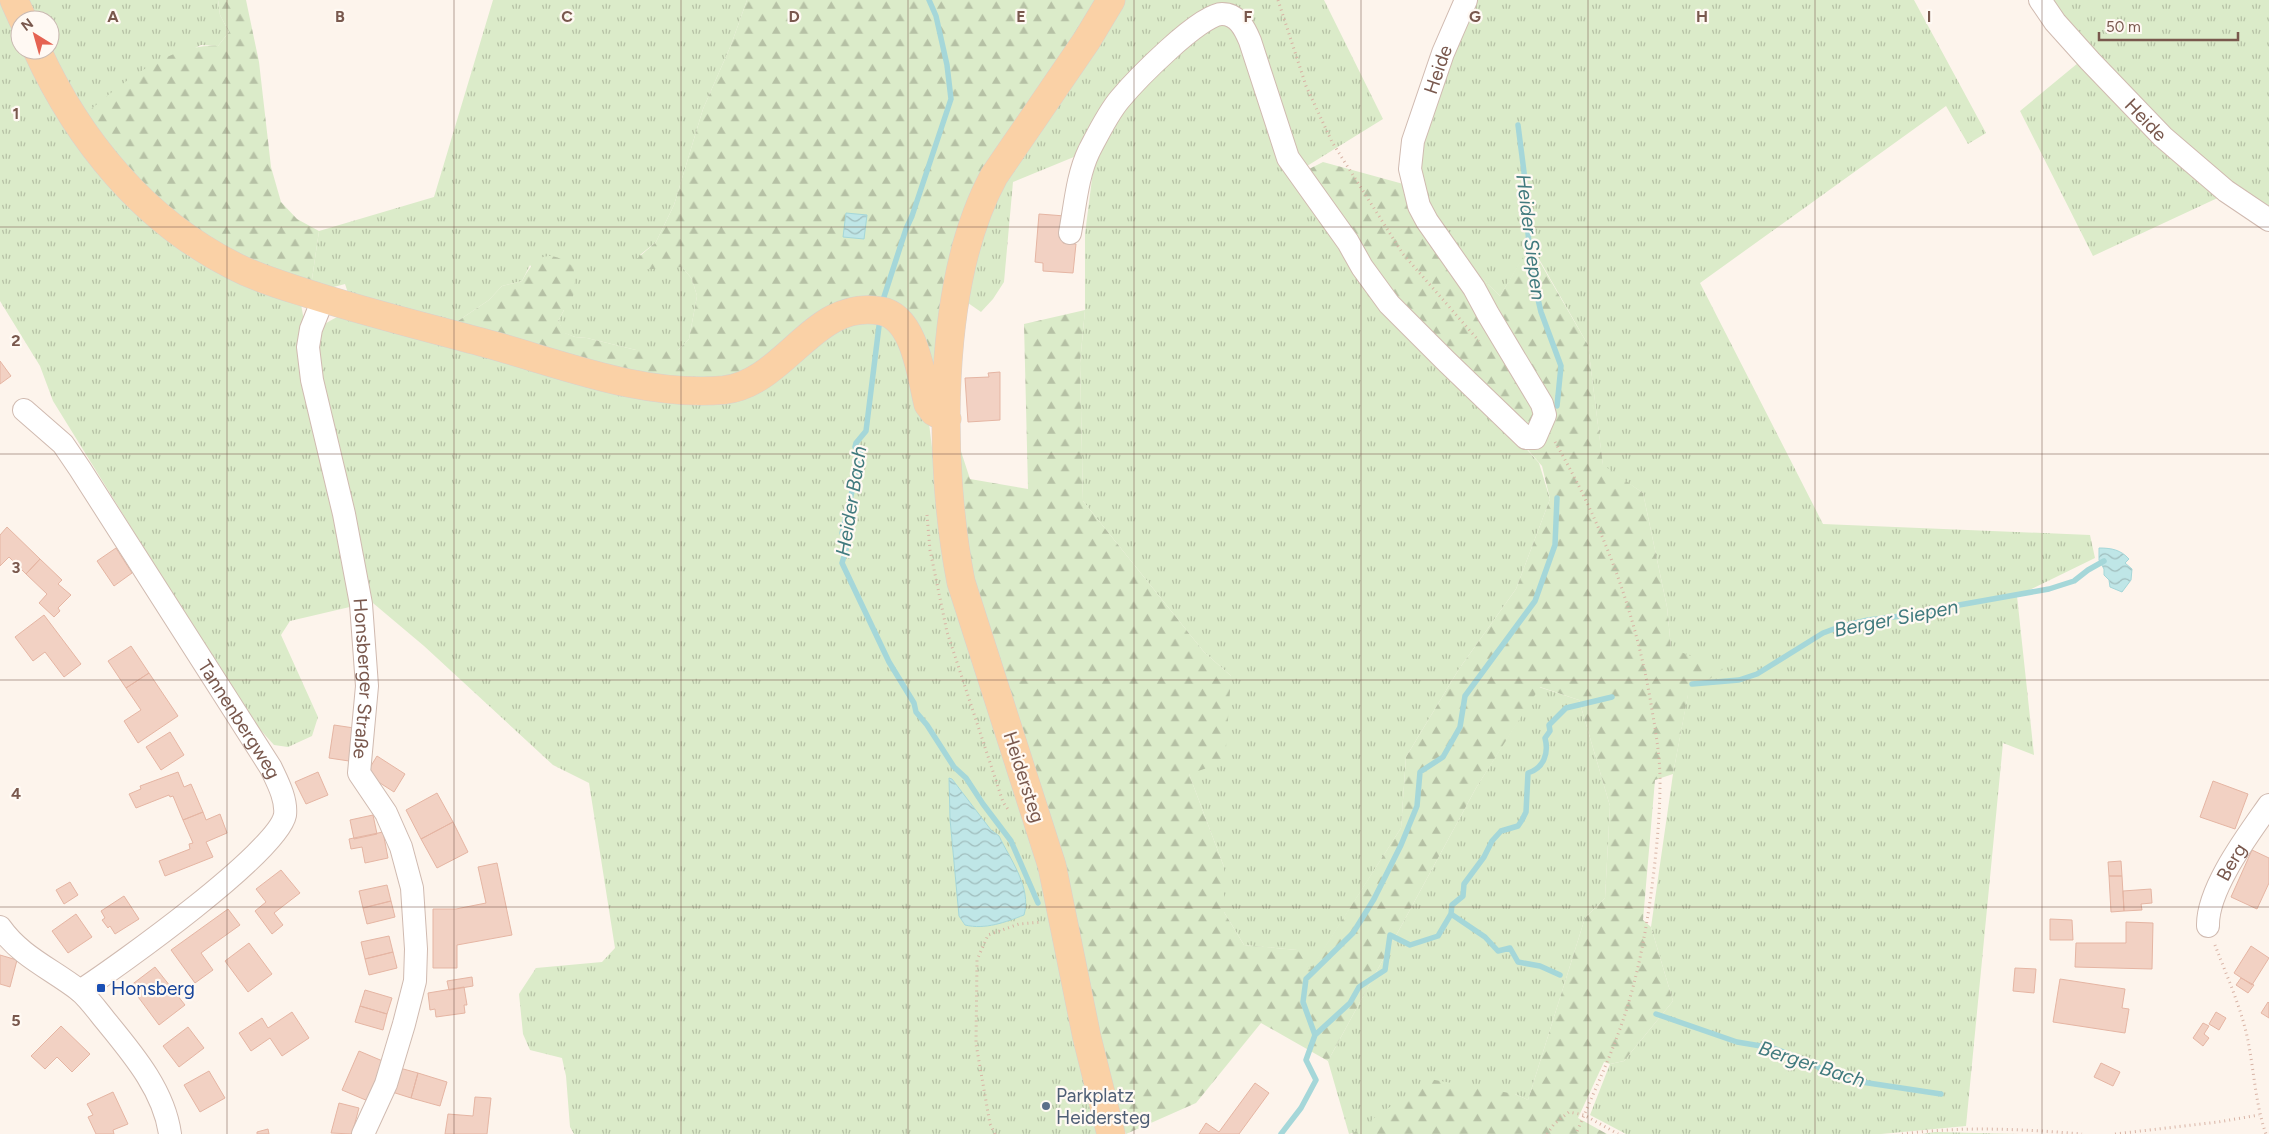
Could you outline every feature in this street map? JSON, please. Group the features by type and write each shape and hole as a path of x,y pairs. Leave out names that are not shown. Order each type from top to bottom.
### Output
{"main road":[{"name":"Heidersteg","path":"1111,0 1087,40 1008,154 985,193 971,230 954,308 949,350 947,419 948,493 961,582 1052,866 1087,1038 1111,1134"},
{"path":"42,60 81,130 121,179 147,206 181,234 235,267 262,279 323,299 616,381 679,390 724,390 745,384 769,371 833,318 848,312 880,310 900,322 908,331 928,404 934,412 947,419"}],"street":[{"name":"Heide","path":"1466,0 1443,53 1413,141 1410,169 1418,206 1474,288 1542,404 1545,415 1542,421"},
{"name":"Heide","path":"2040,0 2055,22 2090,61 2163,137 2226,191 2269,220"},
{"path":"1070,233 1083,166 1119,100 1138,78 1193,27 1206,19 1221,14 1235,18 1243,26 1250,41 1288,158 1389,304 1526,438 1535,438 1542,421"},
{"name":"Honsberger Straße","path":"323,299 311,328 308,347 312,380 344,514 361,604 367,686 359,774 386,812 401,847 412,888 416,948 415,981 404,1024 386,1084 364,1134"},
{"name":"Tannenbergweg","path":"24,410 63,444 80,469 271,768 284,802 285,815 279,829 246,863 182,917 121,964 80,991"},
{"name":"Berg","path":"2208,926 2208,916 2224,874 2269,805"},
{"path":"0,927 26,955 80,991 120,1038 144,1071 160,1100 170,1134"}],"path":[{"path":"1278,0 1306,86 1332,142 1403,254 1484,347"},
{"path":"1542,421 1567,463 1612,559 1633,618 1647,678 1660,780 1657,851 1648,920 1636,974 1622,1026 1576,1134"},
{"path":"994,1134 990,1124 976,1044 977,960 988,935 1019,924 1064,921"},
{"path":"2208,926 2246,1034 2258,1094 2259,1114 2266,1134"},
{"path":"1547,1134 1554,1124 1569,1112 1584,1115 1618,1134"},
{"path":"2115,1134 2218,1122 2259,1114"},
{"path":"1902,1134 1936,1129 2007,1128 2082,1134"}],"green space":[{"path":"0,0 12,0 16,10 10,10 10,60 40,60 79,131 301,304 354,606 290,621 281,635 318,717 312,736 288,747 274,745 247,715 53,401 40,366 0,301"},
{"path":"17,0 218,0 220,15 229,32 218,46 201,45 120,88 82,117 55,60 60,60 60,10 22,10"},
{"path":"218,0 246,0 259,62 271,167 281,202 297,219 319,231 311,286 233,258 172,218 82,117 128,80 163,59 181,51 218,46 229,32 220,15"},
{"path":"493,0 747,0 731,45 703,109 674,205 656,242 640,255 661,267 682,267 692,279 697,296 689,339 678,350 636,350 564,333 558,321 564,310 530,265 522,281 502,286 489,300 449,327 348,293 345,284 330,288 311,286 319,231 434,197"},
{"path":"747,0 1111,0 985,193 947,419 913,344 876,310 769,371 679,390 449,327 489,300 502,286 522,281 538,260 550,256 557,257 574,267 574,292 571,305 564,310 558,321 565,333 575,337 587,338 636,350 678,350 689,339 697,296 692,279 682,267 637,270 631,264 656,242 674,205 703,109 731,45"},
{"path":"1112,0 1324,0 1383,119 1307,166 1283,157 1481,398 1539,463 1550,499 1516,589 1459,669 1406,757 1401,828 1310,971 1297,950 1244,945 1224,912 1224,867 1189,774 1231,676 1204,652 1083,501 1080,363 1085,310 1085,234 1095,155 1086,152 1013,182 1004,282 993,299 981,312 958,296 972,230"},
{"path":"1470,0 1914,0 1986,133 1968,144 1946,106 1700,283 1823,524 2090,535 2095,558 2017,596 2034,755 2003,743 1966,1126 1881,1134 1626,1134 1590,1115 1610,1064 1624,1061 1673,1001 1651,927 1673,774 1688,694 1671,648 1667,607 1643,493 1603,466 1588,345 1531,245 1500,296 1461,258 1408,171"},
{"path":"2045,0 2269,0 2269,215 2228,188"},
{"path":"2078,63 2224,195 2093,256 2020,111"},
{"path":"1323,162 1407,185 1461,258 1500,296 1530,245 1588,345 1603,465 1643,493 1667,607 1671,648 1723,669 1688,695 1673,774 1655,780 1643,920 1651,927 1673,1001 1624,1061 1610,1064 1604,1062 1578,1118 1607,1134 1352,1134 1429,1079 1515,1094 1528,1100 1585,918 1605,898 1610,806 1579,700 1540,687 1476,788 1328,1061 1261,1023 1196,1103 1126,1134 1116,1108 970,579 954,430 970,479 1028,489 1024,324 1085,310 1080,363 1083,501 1204,652 1231,676 1225,762 1189,774 1224,867 1224,912 1244,945 1298,950 1310,970 1401,828 1406,757 1459,669 1516,589 1550,499 1542,466 1482,397 1384,306 1309,169"},
{"path":"353,312 610,383 819,331 889,317 928,415 944,545 1027,819 1100,1134 574,1134 570,1127 566,1076 562,1058 530,1050 523,1034 519,994 536,968 602,962 615,948 589,783 553,765 424,646 367,598 314,340 320,329 329,321","holes":["949,778 952,779 991,830 999,836 1014,864 1023,884 1025,894 1026,905 1024,915 980,927 965,925 959,916 950,819"]},
{"path":"1539,687 1579,700 1610,806 1605,898 1585,918 1528,1100 1515,1094 1349,1134 1328,1061 1476,788"},
{"path":"1935,1132 2020,1134 1922,1134"}],"water":[{"path":"846,213 867,215 864,239 843,237"},
{"path":"2099,548 2116,550 2123,553 2129,559 2125,563 2132,569 2131,580 2122,592 2110,587 2109,580 2104,575 2104,569 2099,560"},
{"path":"949,778 952,779 991,830 999,836 1023,884 1026,905 1024,915 1003,923 980,927 965,925 959,916 950,819"}],"building":[{"path":"1039,214 1065,216 1063,243 1076,244 1073,273 1043,271 1043,263 1035,262"},
{"path":"0,361 11,376 0,384"},
{"path":"1000,372 1000,420 968,422 965,378 989,377 988,373"},
{"path":"7,527 40,559 26,574 9,557 0,566 0,535"},
{"path":"116,548 132,573 114,586 97,561"},
{"path":"40,559 62,580 58,584 71,595 58,608 60,611 54,617 39,603 47,594 26,574"},
{"path":"44,615 81,664 64,677 45,652 33,661 15,637"},
{"path":"131,646 149,673 126,688 108,661"},
{"path":"149,673 178,716 138,743 124,721 141,710 126,688"},
{"path":"334,725 354,728 349,761 329,758"},
{"path":"170,732 184,755 161,770 146,747"},
{"path":"377,756 405,774 394,792 366,774"},
{"path":"178,772 184,787 191,784 203,812 183,820 173,796 170,797 169,795 136,808 129,794 141,789 140,786"},
{"path":"318,772 328,795 306,804 295,782"},
{"path":"2213,781 2248,794 2235,829 2200,817"},
{"path":"437,793 453,822 421,839 406,810"},
{"path":"203,812 206,820 220,814 227,833 206,842 213,857 165,876 159,861 190,849 189,844 193,843 183,820"},
{"path":"373,815 377,834 354,839 350,820"},
{"path":"453,822 468,852 437,868 421,839"},
{"path":"383,832 388,858 365,863 362,847 351,849 349,839"},
{"path":"2252,850 2269,858 2269,883 2257,909 2231,897"},
{"path":"2121,861 2122,876 2109,876 2108,862"},
{"path":"497,863 512,935 457,945 457,968 433,968 433,909 456,909 486,903 478,867"},
{"path":"281,870 300,893 274,913 283,925 272,934 255,911 266,902 256,889"},
{"path":"2109,876 2122,876 2124,911 2111,912"},
{"path":"70,882 78,895 64,904 56,890"},
{"path":"387,885 391,901 363,908 359,891"},
{"path":"2151,889 2152,903 2141,904 2142,910 2124,911 2123,891"},
{"path":"124,896 139,919 115,934 110,926 108,928 102,920 105,918 101,911"},
{"path":"391,901 395,917 367,924 363,908"},
{"path":"228,909 240,925 201,953 213,970 195,983 171,950"},
{"path":"76,914 92,937 68,953 52,931"},
{"path":"2050,919 2072,920 2073,940 2050,940"},
{"path":"2126,922 2153,923 2152,969 2075,967 2076,943 2126,943"},
{"path":"389,936 393,952 365,959 361,942"},
{"path":"249,943 272,974 248,992 225,961"},
{"path":"2251,946 2269,958 2252,985 2234,973"},
{"path":"393,952 397,968 369,975 365,959"},
{"path":"0,955 17,960 10,987 0,984"},
{"path":"155,967 185,1005 159,1025 130,986"},
{"path":"2015,968 2036,969 2034,993 2013,991"},
{"path":"472,977 473,986 449,990 447,981"},
{"path":"2241,978 2254,985 2248,993 2236,985"},
{"path":"2060,979 2125,989 2122,1008 2129,1009 2125,1033 2053,1022"},
{"path":"464,987 467,1005 464,1005 465,1013 436,1017 435,1009 430,1010 428,993"},
{"path":"365,990 392,998 387,1014 360,1006"},
{"path":"2269,1003 2269,1018 2261,1013"},
{"path":"360,1006 387,1014 383,1030 355,1022"},
{"path":"292,1012 309,1038 282,1056 270,1038 251,1051 239,1033 262,1018 268,1028"},
{"path":"2216,1012 2226,1018 2219,1030 2209,1024"},
{"path":"2203,1023 2209,1026 2204,1034 2209,1038 2203,1046 2193,1038"},
{"path":"61,1026 90,1054 72,1072 57,1057 45,1069 31,1056"},
{"path":"188,1027 204,1048 179,1067 163,1046"},
{"path":"359,1051 385,1062 368,1101 342,1090"},
{"path":"2101,1063 2120,1072 2113,1086 2094,1077"},
{"path":"396,1067 418,1073 411,1098 389,1091"},
{"path":"209,1071 225,1098 200,1112 184,1085"},
{"path":"418,1073 447,1082 440,1106 411,1098"},
{"path":"1255,1083 1269,1093 1239,1134 1199,1134 1206,1123 1219,1132"},
{"path":"113,1092 128,1124 113,1130 114,1134 96,1134 88,1117 93,1115 87,1104"},
{"path":"475,1097 491,1098 487,1134 445,1134 448,1114 473,1116"},
{"path":"339,1103 359,1108 352,1134 331,1133"},
{"path":"268,1129 269,1134 257,1134 257,1132"}],"waterway":[{"name":"Heider Bach","path":"882,303 951,99 947,65 936,16 929,0"},
{"name":"Heider Siepen","path":"1518,125 1524,172 1532,274 1541,312 1561,366 1557,406"},
{"name":"Heider Bach","path":"880,318 866,431 855,447 861,454 842,533 848,543 842,563 889,662 914,703 916,712 927,725 954,767 966,778 1011,841 1038,903"},
{"name":"Heider Siepen","path":"1281,1134 1301,1108 1316,1080 1306,1060 1315,1035 1303,1002 1306,979 1353,933 1374,899 1401,845 1417,806 1420,772 1443,757 1460,727 1465,696 1535,601 1555,545 1557,498"},
{"name":"Berger Siepen","path":"1692,684 1739,680 1757,674 1823,633 1842,626 1868,620 1942,611 1959,605 2049,589 2074,581 2104,561"},
{"name":"Berger Siepen","path":"1451,914 1452,905 1463,896 1464,884 1484,857 1492,841 1501,831 1518,826 1522,820 1526,812 1528,773 1538,768 1544,759 1546,754 1545,738 1550,731 1549,725 1566,708 1612,697"},
{"name":"Berger Bach","path":"1315,1035 1350,1003 1359,987 1385,970 1390,935 1410,945 1438,936 1451,914 1485,937 1498,951 1510,948 1518,962 1540,966 1560,975"},
{"name":"Berger Bach","path":"1656,1014 1737,1042 1773,1048 1805,1060 1833,1075 1855,1081 1941,1094"}],"place":[{"name":"Honsberg","path":"101,988"},
{"name":"Parkplatz Heidersteg","path":"1046,1106"}]}
